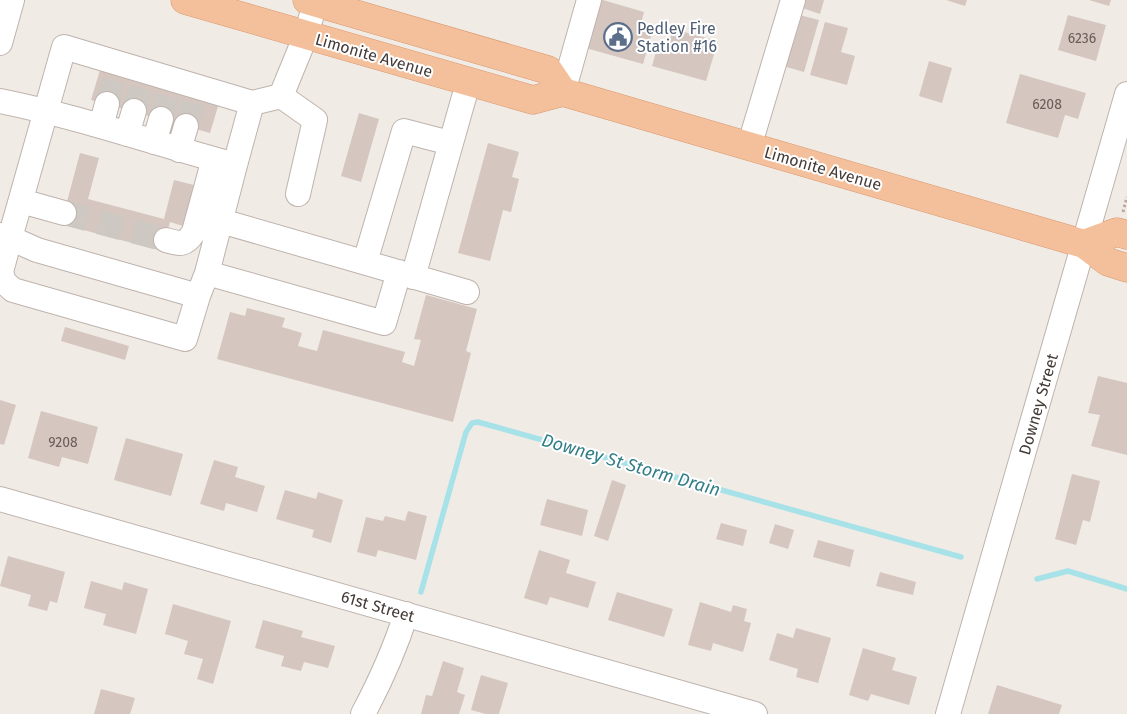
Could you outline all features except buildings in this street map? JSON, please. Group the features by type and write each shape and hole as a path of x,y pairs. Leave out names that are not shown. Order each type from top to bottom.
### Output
{"main road":[{"name":"Limonite Avenue","path":"184,0 533,100 563,92 1084,244 1108,262 1127,268"},
{"name":"Limonite Avenue","path":"313,1 548,70 563,92"},
{"path":"1084,244 1117,232 1127,235"}],"street":[{"path":"0,43 12,0"},
{"path":"563,92 589,0"},
{"path":"749,147 793,0"},
{"path":"281,96 306,35 313,1"},
{"path":"224,162 221,221 207,273 185,339 12,290 4,282 1,272 5,237 21,201 64,47 117,68 196,92 252,103 281,96 316,120 298,194"},
{"path":"207,273 384,322 406,274 450,143 468,82"},
{"name":"Downey Street","path":"948,714 1127,94"},
{"path":"0,101 47,110 104,115 127,134 224,162"},
{"path":"166,240 180,244 189,240 252,103"},
{"path":"127,134 134,111"},
{"path":"154,142 161,119"},
{"path":"180,150 186,126"},
{"path":"365,262 404,132 450,143"},
{"path":"21,201 64,212"},
{"path":"221,221 466,292"},
{"path":"5,237 37,250 198,296"},
{"name":"61st Street","path":"0,499 755,714"},
{"path":"362,714 383,675 399,637 406,614"}],"waterway":[{"name":"Downey St Storm Drain","path":"421,592 466,432 472,423 478,422 961,557"},
{"name":"Downey St Storm Drain","path":"1037,579 1068,571 1127,589"}],"tunnel":[{"path":"107,104 115,74"},
{"path":"134,111 142,82"},
{"path":"161,119 169,89"},
{"path":"186,126 195,97"},
{"path":"64,213 166,240"}],"place":[{"name":"Pedley Fire Station #16","path":"618,37"}]}
